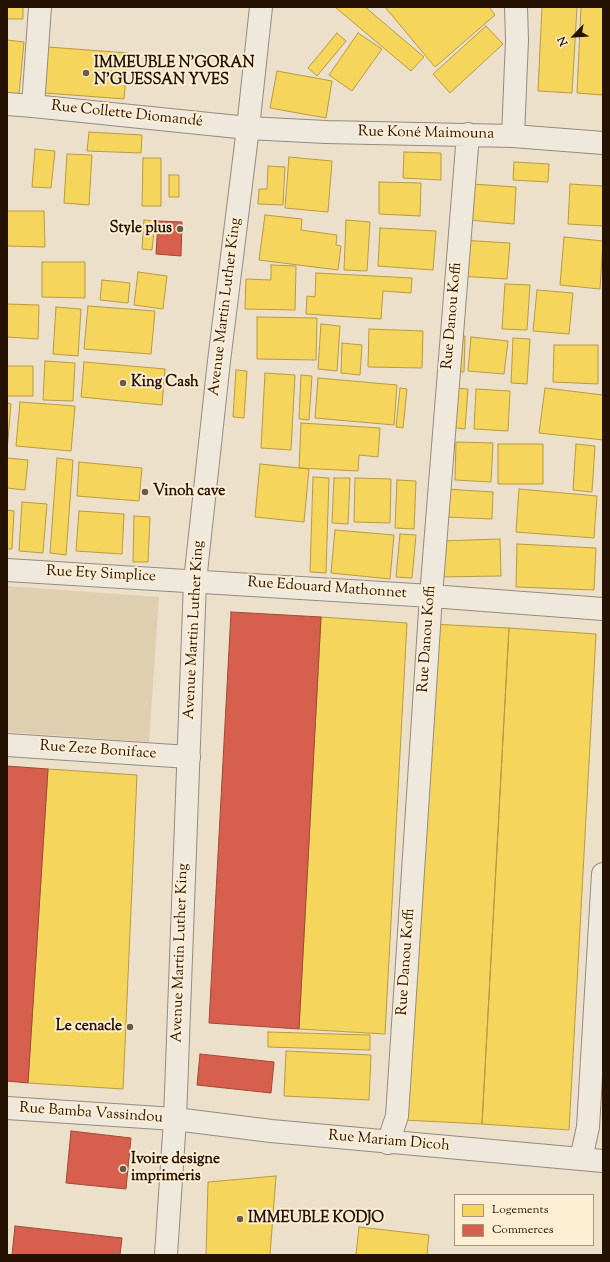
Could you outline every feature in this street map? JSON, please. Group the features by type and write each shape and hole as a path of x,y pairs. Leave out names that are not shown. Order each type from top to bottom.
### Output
{"street":[{"path":"33,106 40,7"},
{"name":"Avenue Martin Luther King","path":"166,1255 175,1119 196,581 219,362 248,128 261,7"},
{"path":"513,136 517,40 514,9"},
{"name":"Rue Collette Diomandé","path":"7,104 248,128"},
{"name":"Rue Koné Maimouna","path":"248,128 326,132 468,134 603,143"},
{"name":"Rue Danou Koffi","path":"388,1143 397,1116 431,596 468,134"},
{"name":"Rue Ety Simplice","path":"7,570 196,581"},
{"name":"Rue Edouard Mathonnet","path":"196,581 603,609"},
{"name":"Rue Zeze Boniface","path":"7,745 189,757"},
{"path":"581,1158 588,1127 603,874"},
{"name":"Rue Bamba Vassindou","path":"7,1108 175,1119"},
{"name":"Rue Mariam Dicoh","path":"175,1119 388,1143 603,1161"}],"shaded area":[{"path":"7,586 159,597 149,742 7,732"}],"building: Logements":[{"path":"7,7 23,7 23,19 7,19"},
{"path":"335,7 365,7 424,57 411,71"},
{"path":"385,7 489,7 495,15 435,67"},
{"path":"542,7 577,7 572,93 538,91"},
{"path":"581,7 603,7 603,95 577,93"},
{"path":"486,26 503,44 450,93 433,74"},
{"path":"337,33 346,41 317,76 308,68"},
{"path":"358,33 382,49 352,91 329,75"},
{"path":"7,40 24,42 19,94 7,93"},
{"name":"IMMEUBLE N'GORAN N'GUESSAN YVES","path":"48,47 128,53 124,99 45,93"},
{"path":"277,71 332,81 326,118 270,108"},
{"path":"89,132 142,135 141,153 87,151"},
{"path":"35,149 55,151 51,188 32,187"},
{"path":"404,152 441,153 441,180 403,178"},
{"path":"67,154 92,155 89,205 64,203"},
{"path":"289,157 332,161 328,212 285,208"},
{"path":"143,158 161,158 161,206 142,206"},
{"path":"514,162 549,164 548,182 513,180"},
{"path":"268,166 285,167 283,205 258,204 259,189 267,189"},
{"path":"169,175 179,175 179,197 169,197"},
{"path":"379,182 421,183 420,216 379,214"},
{"path":"472,184 516,187 514,224 469,220"},
{"path":"570,184 603,186 603,226 568,224"},
{"path":"7,211 44,211 45,247 7,246"},
{"path":"265,215 302,219 301,230 337,235 336,245 341,246 338,270 259,260"},
{"path":"144,220 155,221 152,250 142,249"},
{"path":"346,220 370,222 367,271 344,270"},
{"path":"380,228 436,231 433,270 378,266"},
{"path":"564,237 603,241 600,289 560,285"},
{"path":"460,240 510,243 507,279 458,276"},
{"path":"42,262 85,262 85,298 42,297"},
{"path":"271,265 296,266 295,310 245,309 246,279 271,280"},
{"path":"138,272 167,276 163,309 134,305"},
{"path":"316,273 412,278 411,293 383,291 381,319 306,314 307,296 315,297"},
{"path":"102,280 130,283 128,303 100,300"},
{"path":"505,284 530,285 527,330 502,329"},
{"path":"537,290 573,293 569,334 533,331"},
{"path":"7,304 39,305 38,339 7,337"},
{"path":"88,306 155,311 151,354 84,349"},
{"path":"56,307 81,309 78,356 53,354"},
{"path":"257,317 317,318 316,360 257,359"},
{"path":"321,324 340,326 337,371 318,369"},
{"path":"369,329 423,331 422,368 368,367"},
{"path":"453,335 465,336 464,372 452,371"},
{"path":"471,337 508,341 504,374 468,371"},
{"path":"513,338 530,339 527,384 511,383"},
{"path":"342,343 362,345 360,375 341,373"},
{"path":"554,345 598,345 598,384 553,382"},
{"path":"45,361 75,363 73,401 43,400"},
{"name":"King Cash","path":"84,362 165,369 162,405 81,397"},
{"path":"7,366 33,366 33,396 7,396"},
{"path":"236,370 247,371 244,418 233,417"},
{"path":"265,373 295,375 291,450 261,448"},
{"path":"301,375 312,376 309,420 299,419"},
{"path":"318,378 397,385 394,425 315,418"},
{"path":"400,388 407,389 403,428 396,427"},
{"path":"452,388 468,389 465,429 449,427"},
{"path":"545,388 603,395 603,440 539,433"},
{"path":"476,389 510,391 508,431 474,429"},
{"path":"20,402 75,406 71,451 16,446"},
{"path":"7,403 11,404 7,451"},
{"path":"301,423 380,428 378,457 359,455 358,471 299,468"},
{"path":"456,442 493,443 491,482 455,480"},
{"path":"498,444 543,444 543,484 498,484"},
{"path":"576,444 595,446 592,492 573,490"},
{"path":"7,458 28,460 25,490 7,488"},
{"path":"57,458 73,460 66,555 50,553"},
{"path":"79,462 142,468 139,501 77,496"},
{"path":"260,464 309,469 304,522 255,517"},
{"path":"313,477 329,478 326,573 310,572"},
{"path":"334,478 350,478 348,524 332,523"},
{"path":"355,478 391,479 390,523 354,522"},
{"path":"397,480 416,481 414,529 395,528"},
{"path":"446,489 493,492 492,519 445,517"},
{"path":"519,489 597,496 594,538 516,532"},
{"path":"22,502 47,504 43,553 19,551"},
{"path":"7,510 14,511 12,549 7,549"},
{"path":"79,511 124,514 122,554 76,551"},
{"path":"134,516 150,517 148,562 133,562"},
{"path":"335,530 394,535 390,579 331,573"},
{"path":"400,534 416,535 412,578 396,577"},
{"path":"500,539 501,576 441,577 440,541"},
{"path":"517,544 596,548 594,590 516,587"},
{"path":"321,617 407,623 385,1034 299,1029"},
{"path":"430,624 509,628 482,1124 403,1120"},
{"path":"509,628 596,634 569,1130 482,1124"},
{"path":"48,769 137,775 123,1089 28,1083"},
{"path":"268,1032 370,1035 370,1050 268,1047"},
{"path":"286,1051 371,1055 369,1100 284,1096"},
{"name":"IMMEUBLE KODJO","path":"276,1176 270,1255 206,1255 208,1182"},
{"path":"359,1227 429,1235 427,1255 356,1255"}],"building: Commerces":[{"path":"158,221 182,222 181,256 156,254"},
{"path":"231,612 321,617 299,1029 209,1023"},
{"path":"7,766 48,769 28,1083 7,1081"},
{"path":"200,1054 274,1062 271,1093 197,1085"},
{"path":"71,1131 131,1138 126,1189 66,1183"},
{"path":"15,1226 122,1238 120,1255 12,1255"}],"place":[{"name":"IMMEUBLE N'GORAN N'GUESSAN YVES","path":"86,73"},
{"name":"Style plus","path":"180,229"},
{"name":"King Cash","path":"123,383"},
{"name":"Vinoh cave","path":"145,492"},
{"name":"Le cenacle","path":"130,1027"},
{"name":"Ivoire designe imprimeris","path":"123,1169"},
{"name":"IMMEUBLE KODJO","path":"240,1219"}]}
